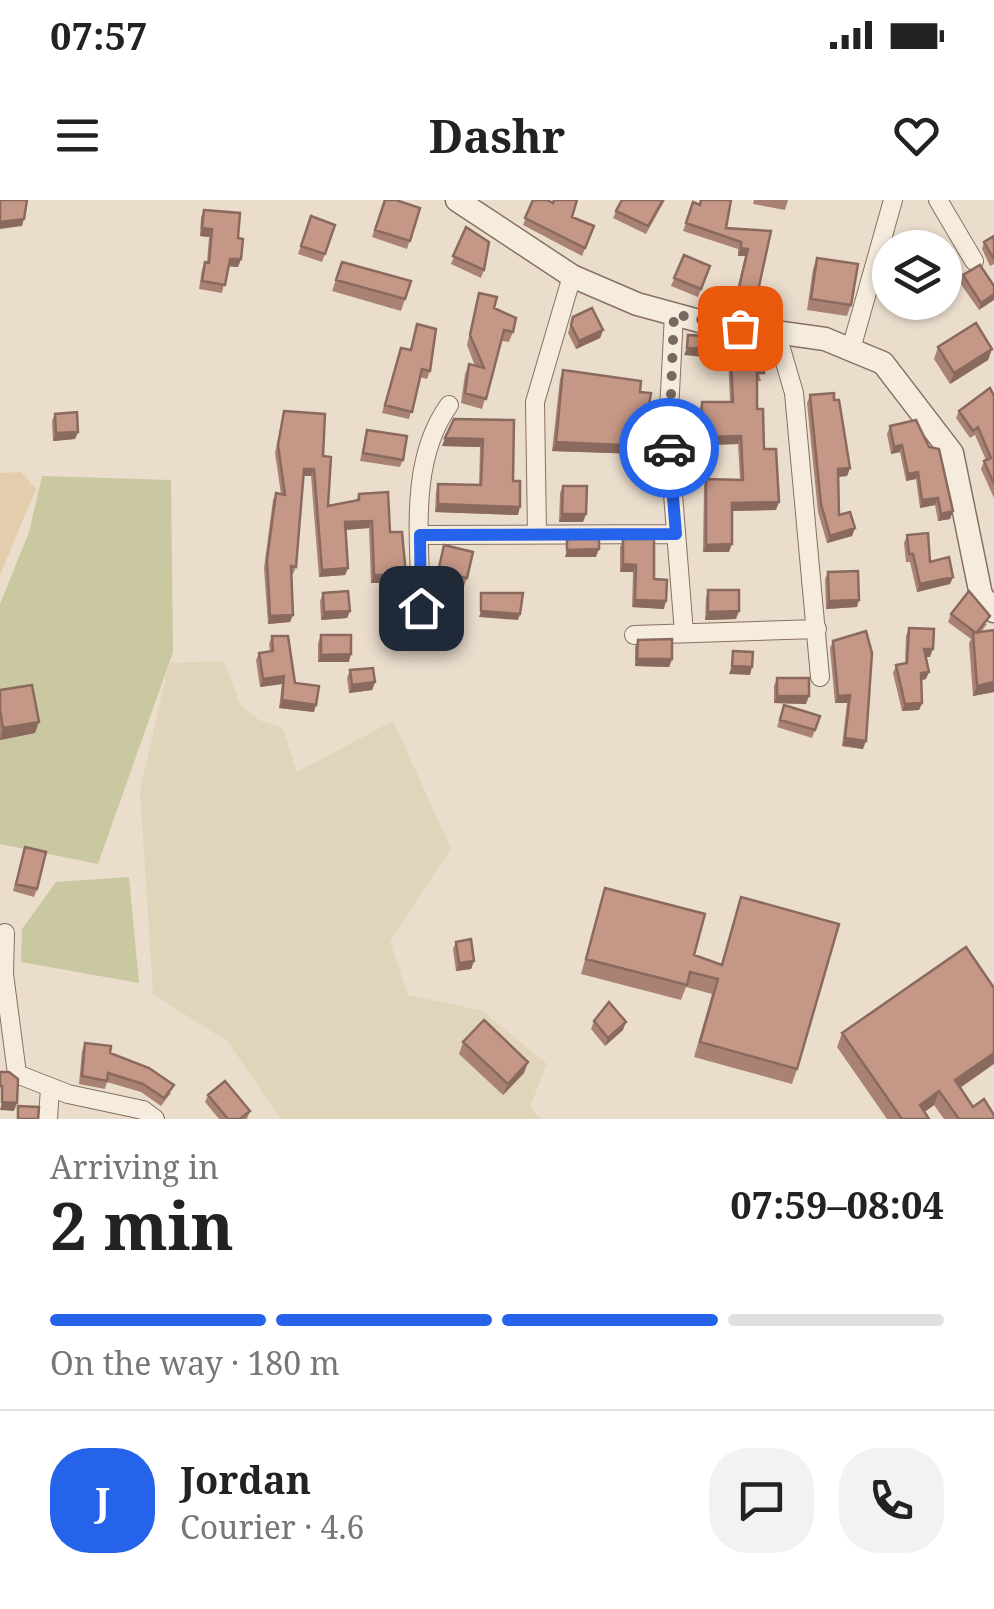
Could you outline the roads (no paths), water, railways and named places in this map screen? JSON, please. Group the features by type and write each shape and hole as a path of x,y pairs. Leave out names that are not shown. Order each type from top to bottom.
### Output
{"street":[{"path":"456,200 572,276 637,304 777,335 825,339 883,362 952,453 981,595 994,611"},
{"path":"850,350 893,200"},
{"path":"938,200 974,261"},
{"path":"537,534 535,402 572,276"},
{"path":"674,314 668,431 684,633"},
{"path":"777,335 794,393 820,677"},
{"path":"421,608 425,457 434,426 449,405"},
{"path":"420,535 676,534"},
{"path":"634,635 818,629"},
{"path":"4,933 2,975 17,1074 50,1088 143,1110 155,1119"},
{"path":"48,1119 50,1088"}]}
